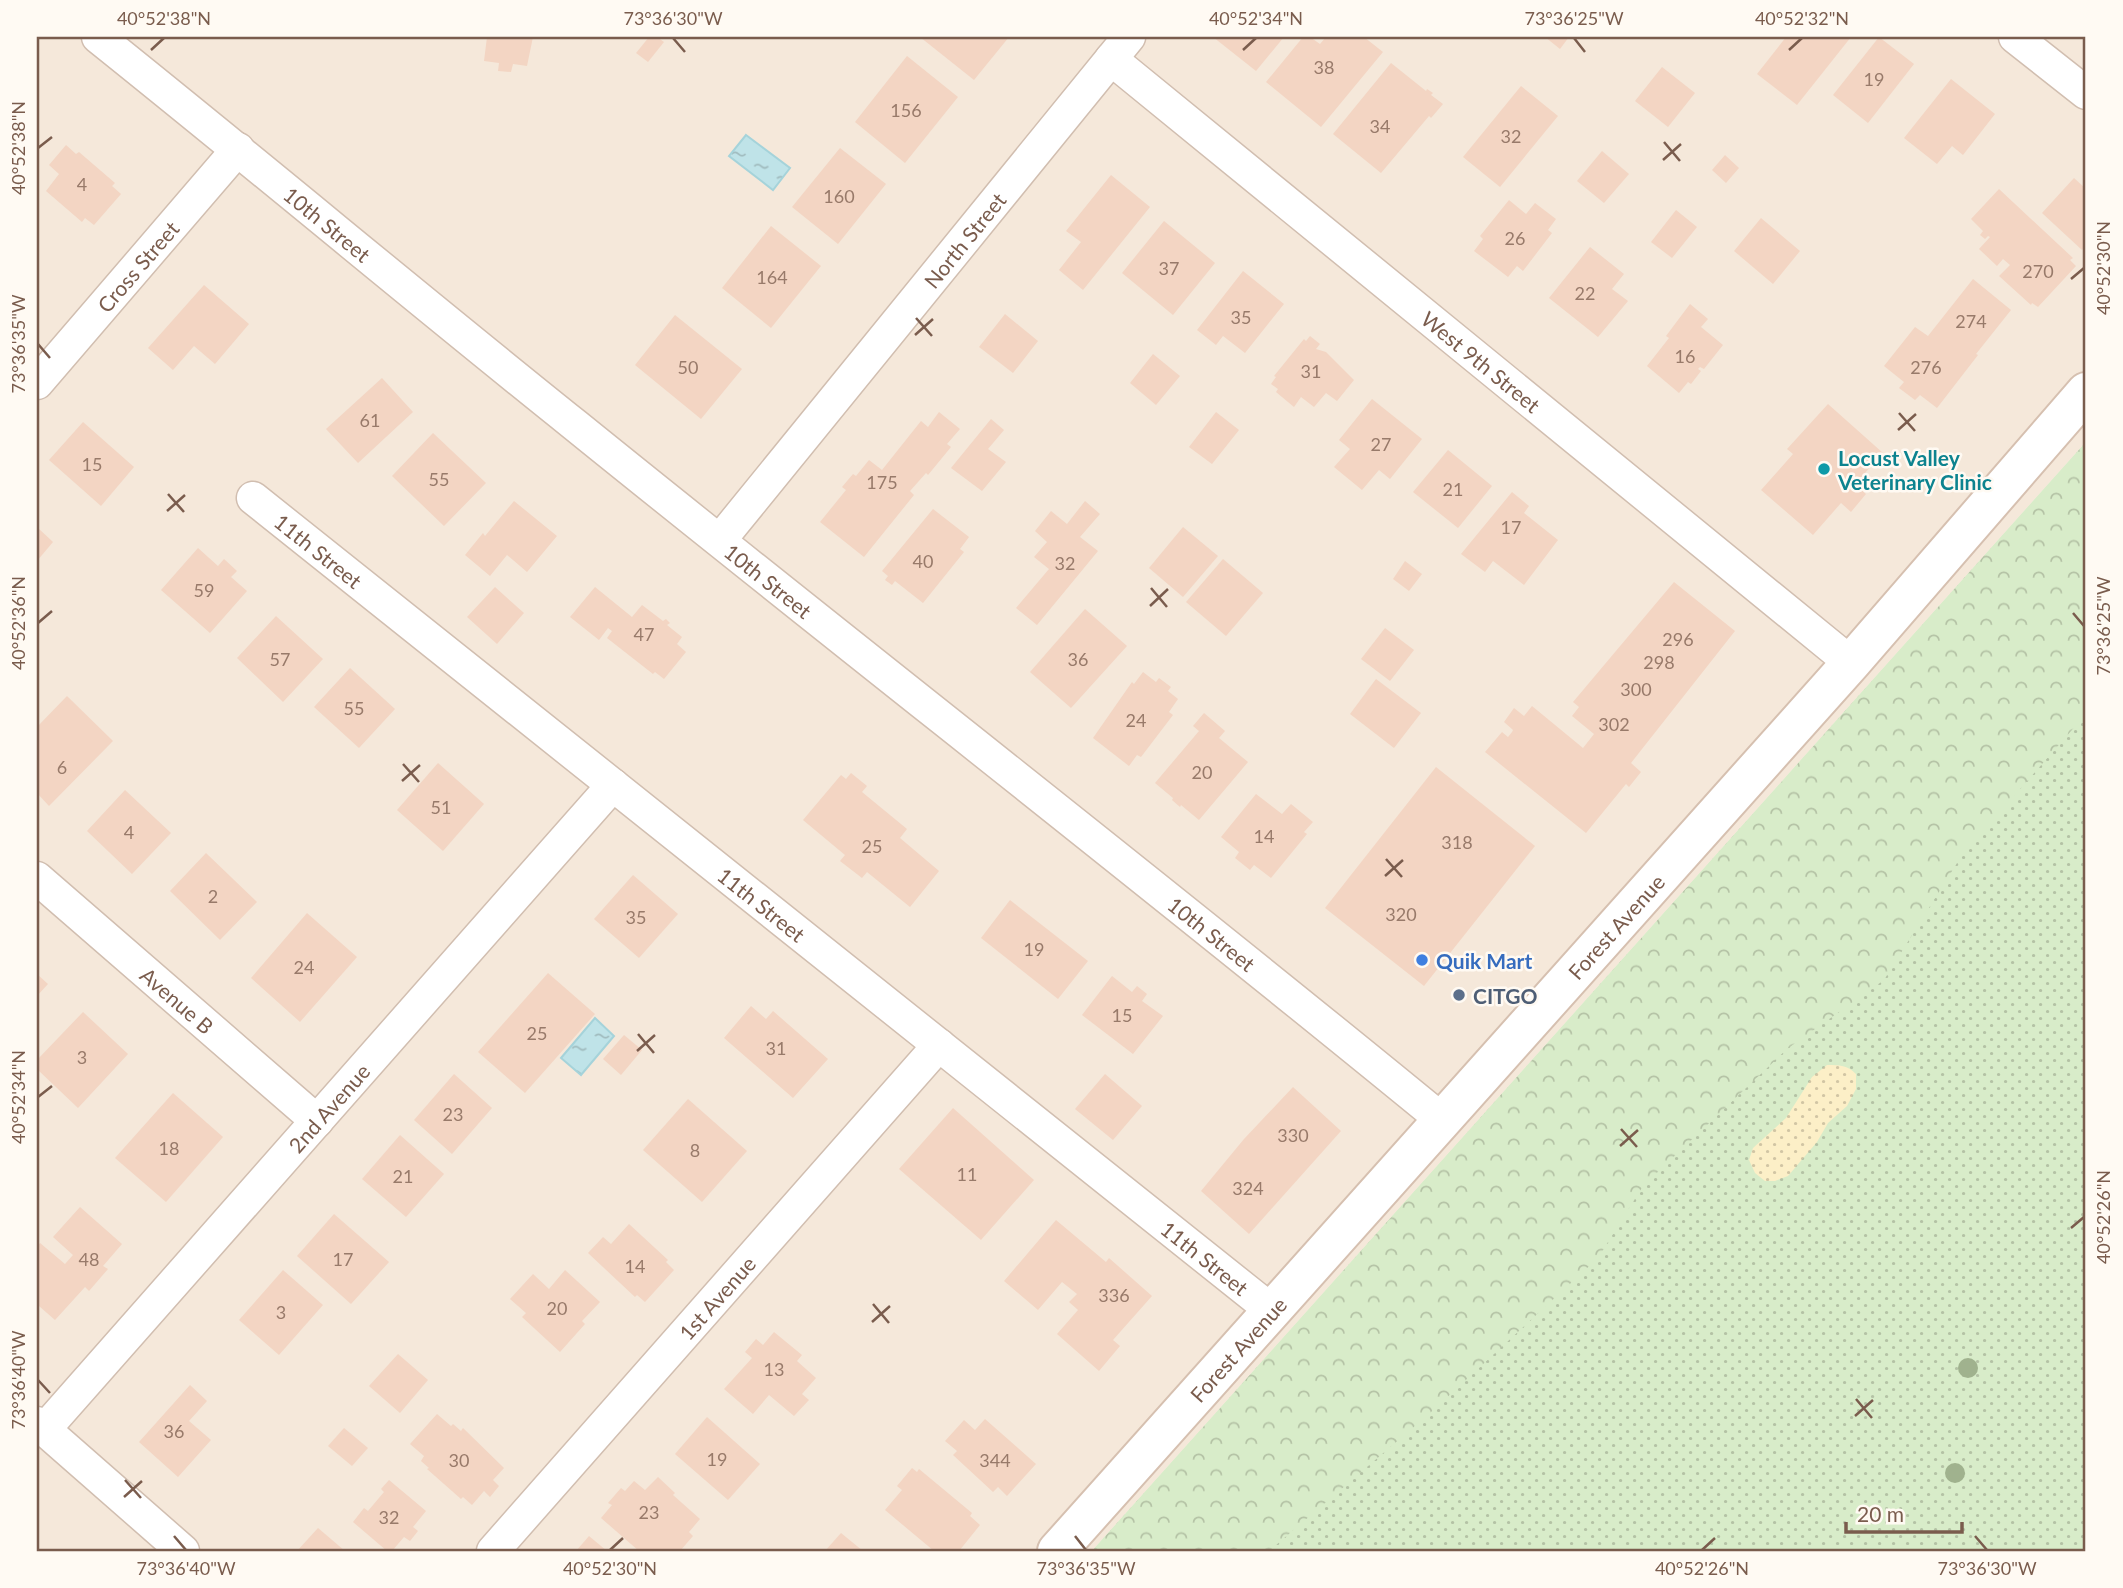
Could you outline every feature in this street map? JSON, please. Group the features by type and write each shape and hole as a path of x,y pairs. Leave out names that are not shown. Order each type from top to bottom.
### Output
{"main road":[{"name":"Forest Avenue","path":"1057,1551 1851,663 2086,391"}],"street":[{"name":"10th Street","path":"98,37 576,426 1258,969 1441,1119"},
{"path":"2015,37 2086,93"},
{"name":"North Street","path":"720,540 1120,48"},
{"name":"West 9th Street","path":"1120,48 1851,663"},
{"name":"Cross Street","path":"37,383 238,149"},
{"name":"11th Street","path":"253,498 1271,1310"},
{"name":"2nd Avenue","path":"40,1427 317,1121 613,785"},
{"name":"Avenue B","path":"37,878 317,1121"},
{"name":"1st Avenue","path":"493,1551 939,1045"},
{"path":"40,1427 183,1551"}],"shaded area":[{"path":"37,37 2086,37 2086,442 1092,1551 37,1551"}],"green space":[{"path":"2086,442 2086,1551 1092,1551"},
{"path":"2086,442 2086,714 1962,855 1884,980 1787,1049 1643,1186 1598,1258 1430,1413 1269,1551 1092,1551"}],"sand":[{"path":"1827,1065 1843,1066 1856,1074 1856,1089 1847,1106 1828,1123 1817,1142 1788,1176 1775,1181 1765,1181 1755,1173 1749,1160 1753,1148 1786,1118 1812,1077"}],"water":[{"path":"746,135 790,168 773,190 729,156"},
{"path":"595,1018 614,1036 581,1075 561,1058"}],"building":[{"path":"487,37 533,37 527,66 513,64 511,72 498,71 499,63 484,61"},
{"path":"649,37 657,37 664,42 648,62 636,53"},
{"path":"920,37 1009,37 974,80"},
{"path":"1213,37 1284,37 1256,71"},
{"path":"1303,37 1310,37 1320,44 1326,37 1364,37 1383,52 1321,127 1266,82"},
{"path":"1545,37 1569,37 1560,49"},
{"path":"1786,37 1851,37 1797,105 1757,74"},
{"path":"1879,37 1914,64 1868,123 1833,95"},
{"path":"907,56 958,97 905,163 855,122"},
{"path":"1391,63 1426,91 1427,89 1433,93 1431,95 1443,104 1431,118 1429,116 1381,173 1333,134"},
{"path":"1662,67 1695,93 1668,127 1635,101"},
{"path":"1951,79 1995,114 1963,155 1952,146 1937,164 1904,138"},
{"path":"1521,86 1558,116 1500,187 1463,157"},
{"path":"66,145 76,154 79,152 115,183 112,186 121,194 94,225 85,218 82,222 46,191 59,174 49,165"},
{"path":"840,148 886,184 838,244 792,207"},
{"path":"1602,151 1629,174 1604,203 1577,181"},
{"path":"1725,155 1739,168 1726,183 1712,170"},
{"path":"1111,175 1150,207 1083,290 1059,270 1081,242 1066,231"},
{"path":"2074,178 2086,189 2086,245 2082,250 2042,213"},
{"path":"1999,189 2073,258 2070,260 2076,266 2038,307 2032,303 2031,305 1999,276 2010,265 2003,259 1997,266 1979,249 1990,237 1985,239 1980,235 1983,231 1971,219"},
{"path":"1509,200 1526,214 1535,203 1556,219 1548,230 1552,233 1523,271 1517,266 1508,277 1474,251 1483,239 1480,236"},
{"path":"1676,210 1697,227 1672,258 1651,242"},
{"path":"1761,218 1800,251 1773,284 1734,251"},
{"path":"1164,221 1215,263 1173,315 1122,273"},
{"path":"771,226 821,266 771,328 722,288"},
{"path":"1590,247 1624,274 1612,289 1628,301 1598,337 1549,298"},
{"path":"1243,271 1284,304 1245,353 1223,336 1216,345 1197,330"},
{"path":"1973,279 2011,310 1937,408 1920,395 1915,400 1899,388 1904,382 1884,366 1915,327 1928,336"},
{"path":"204,285 249,324 215,364 194,346 173,370 148,348"},
{"path":"1690,304 1708,319 1701,327 1723,345 1704,369 1698,369 1701,371 1691,384 1688,382 1679,393 1647,366 1669,338 1666,336"},
{"path":"1005,314 1038,341 1013,373 979,347"},
{"path":"675,315 742,369 701,419 635,365"},
{"path":"1310,336 1320,344 1316,349 1326,352 1354,380 1337,401 1326,393 1314,407 1301,397 1294,407 1276,392 1278,389 1271,384 1276,377 1274,376 1304,339 1306,341"},
{"path":"1153,354 1180,376 1156,405 1130,383"},
{"path":"382,378 413,412 358,463 326,429"},
{"path":"1372,399 1422,439 1390,479 1379,470 1362,490 1334,467 1350,449 1339,440"},
{"name":"Locust Valley Veterinary Clinic","path":"1828,404 1883,453 1855,484 1866,494 1851,512 1841,503 1813,535 1761,490 1793,454 1787,449"},
{"path":"939,412 960,429 947,444 951,447 928,475 926,473 910,491 914,495 864,557 820,522 846,490 842,487 853,474 856,476 869,460 882,470 921,421 928,427"},
{"path":"1216,412 1239,430 1212,464 1189,447"},
{"path":"991,419 1004,430 988,449 1006,462 982,491 951,468"},
{"path":"83,422 134,467 101,506 49,460"},
{"path":"433,433 486,483 444,526 392,476"},
{"path":"1448,450 1492,486 1458,528 1413,492"},
{"path":"1512,492 1529,506 1524,513 1558,540 1524,585 1493,561 1485,572 1461,554"},
{"path":"514,501 557,536 527,572 507,555 490,576 465,555"},
{"path":"1085,501 1100,514 1080,537 1098,551 1037,625 1016,608 1049,569 1034,557 1047,542 1035,531 1051,511 1067,524"},
{"path":"933,509 969,537 960,549 964,552 923,603 895,581 892,585 885,580 888,576 882,571"},
{"path":"37,527 53,542 37,561"},
{"path":"1183,527 1218,556 1183,597 1149,568"},
{"path":"198,548 218,566 224,559 237,571 231,577 247,591 210,633 161,590"},
{"path":"1223,559 1263,593 1226,636 1186,602"},
{"path":"1405,561 1422,574 1409,591 1393,579"},
{"path":"1674,582 1735,631 1631,763 1641,772 1629,787 1626,784 1586,833 1485,752 1502,732 1508,737 1512,732 1504,722 1514,708 1524,716 1532,706 1583,748 1594,734 1572,716 1579,707 1573,702"},
{"path":"495,587 524,613 497,644 467,617"},
{"path":"595,587 632,617 642,605 663,621 666,619 670,623 667,625 682,637 677,644 686,652 664,679 655,672 653,674 607,638 612,631 608,628 599,640 570,617"},
{"path":"1085,609 1127,646 1071,708 1030,672"},
{"path":"276,616 323,659 283,702 237,658"},
{"path":"1385,628 1414,650 1390,681 1361,659"},
{"path":"350,668 395,709 359,748 314,707"},
{"path":"1143,672 1156,682 1159,678 1171,687 1168,691 1178,699 1169,712 1173,715 1141,757 1137,755 1129,766 1093,738 1132,682 1134,684"},
{"path":"1376,679 1421,713 1394,748 1350,714"},
{"path":"67,696 113,741 49,806 37,793 37,727"},
{"path":"1204,713 1225,731 1219,738 1248,762 1199,820 1181,805 1180,807 1155,783 1199,731 1193,726"},
{"path":"438,763 484,804 443,851 397,810"},
{"path":"1436,767 1535,846 1424,986 1325,908"},
{"path":"851,773 867,786 862,792 907,829 900,838 939,871 910,907 867,872 862,878 840,861 845,855 803,820 841,775 846,779"},
{"path":"125,790 171,833 132,874 87,831"},
{"path":"1256,794 1282,814 1291,804 1313,822 1304,832 1307,834 1271,878 1254,865 1250,870 1235,858 1239,852 1221,837"},
{"path":"206,853 257,902 220,940 170,891"},
{"path":"633,875 678,914 639,958 594,919"},
{"path":"1010,900 1088,961 1058,999 981,938"},
{"path":"307,913 357,957 300,1022 251,978"},
{"path":"548,973 595,1014 525,1093 478,1052"},
{"path":"37,974 48,984 37,996"},
{"path":"1112,976 1132,992 1137,986 1147,994 1142,1001 1163,1016 1133,1054 1082,1015"},
{"path":"751,1006 766,1019 773,1011 828,1059 793,1098 724,1038"},
{"path":"83,1012 128,1054 78,1108 37,1069 37,1060"},
{"path":"624,1035 642,1050 621,1075 603,1059"},
{"path":"454,1074 492,1108 452,1154 414,1120"},
{"path":"1105,1074 1142,1106 1113,1140 1075,1109"},
{"path":"1293,1087 1341,1131 1249,1234 1201,1191 1244,1139"},
{"path":"173,1093 223,1137 166,1202 115,1158"},
{"path":"688,1099 747,1151 702,1202 643,1150"},
{"path":"953,1108 1034,1180 981,1240 899,1169"},
{"path":"400,1135 444,1174 406,1217 362,1179"},
{"path":"80,1207 122,1244 103,1266 108,1269 89,1291 85,1287 55,1320 39,1306 37,1309 37,1247 40,1243 65,1264 73,1255 53,1237"},
{"path":"334,1214 389,1262 351,1304 297,1256"},
{"path":"1056,1220 1106,1262 1109,1258 1152,1296 1113,1340 1120,1346 1099,1371 1057,1334 1078,1310 1069,1302 1077,1294 1062,1282 1038,1310 1004,1281"},
{"path":"629,1224 668,1260 666,1262 674,1270 645,1302 637,1295 635,1297 588,1253 603,1237 611,1244"},
{"path":"283,1270 323,1305 279,1355 239,1320"},
{"path":"565,1270 600,1302 582,1321 585,1324 560,1352 522,1317 526,1313 510,1299 533,1274 549,1289"},
{"path":"774,1332 802,1355 797,1361 816,1378 802,1394 809,1400 794,1416 769,1395 753,1414 724,1389 752,1358 745,1352 756,1339 763,1345"},
{"path":"398,1354 428,1380 400,1413 369,1386"},
{"path":"190,1385 207,1401 189,1421 211,1440 178,1477 139,1442"},
{"path":"437,1414 451,1426 453,1424 461,1431 463,1428 504,1468 493,1480 499,1486 490,1497 484,1491 472,1505 463,1497 461,1499 427,1469 429,1468 421,1461 424,1456 410,1444"},
{"path":"707,1417 760,1464 728,1500 675,1454"},
{"path":"985,1419 1036,1464 1007,1496 998,1487 993,1492 953,1455 957,1451 945,1441 964,1420 975,1430"},
{"path":"344,1428 368,1448 352,1466 328,1446"},
{"path":"912,1468 917,1472 919,1469 972,1513 970,1516 980,1525 959,1551 934,1551 885,1510 902,1490 897,1486"},
{"path":"658,1477 675,1493 673,1495 700,1519 689,1532 693,1536 680,1551 639,1551 601,1518 612,1505 608,1503 621,1488 625,1491 634,1481 645,1490"},
{"path":"389,1480 426,1511 413,1527 418,1531 410,1541 404,1537 392,1551 387,1551 353,1522 364,1508 368,1511 384,1492 381,1489"},
{"path":"318,1528 345,1551 297,1551"},
{"path":"841,1533 863,1551 825,1551"},
{"path":"589,1536 607,1551 576,1551"}],"place":[{"name":"Locust Valley Veterinary Clinic","path":"1824,469"},
{"name":"Quik Mart","path":"1422,960"},
{"name":"CITGO","path":"1459,995"}]}
